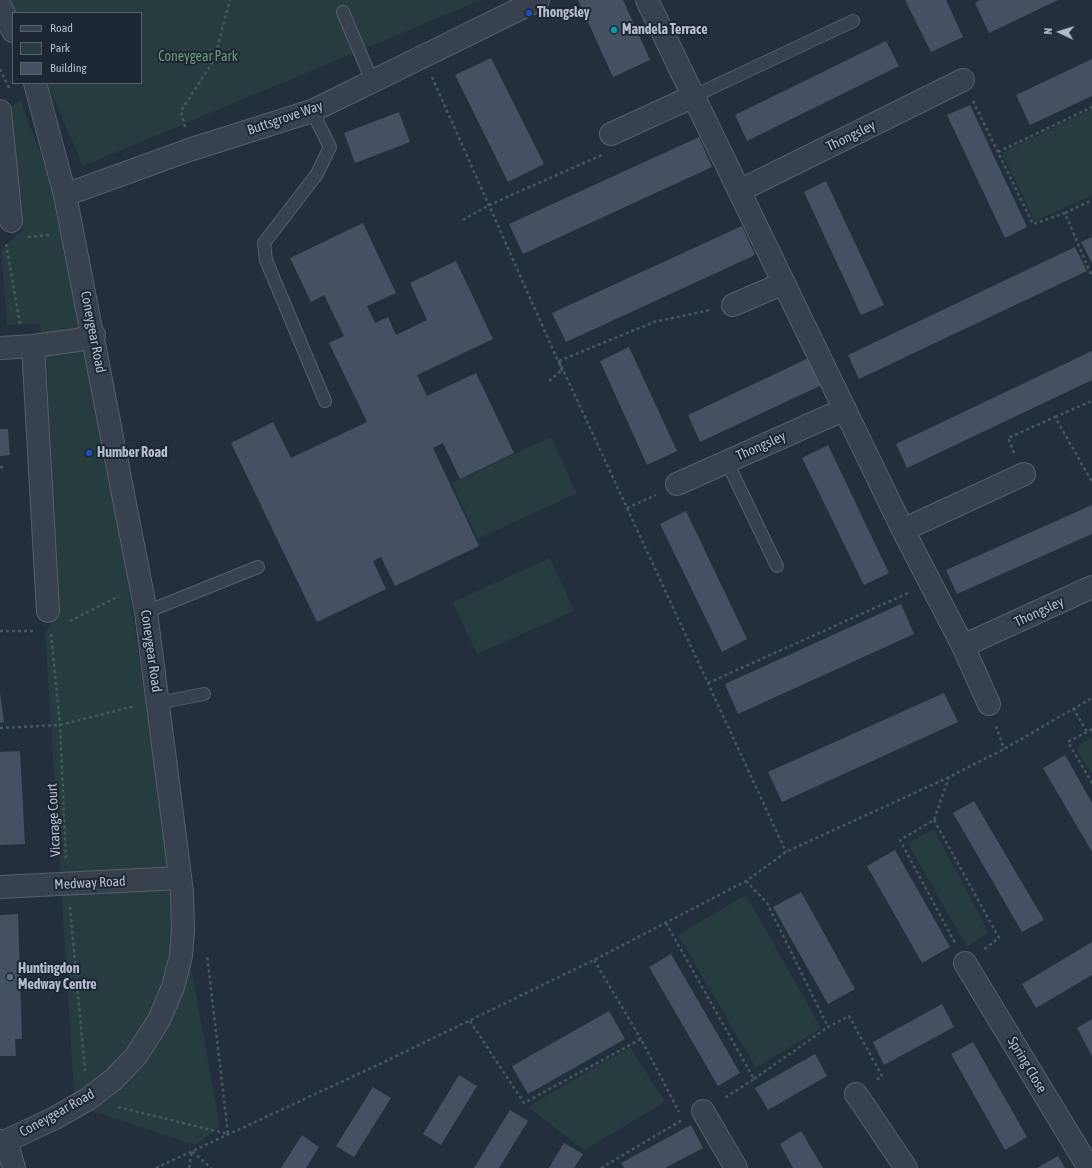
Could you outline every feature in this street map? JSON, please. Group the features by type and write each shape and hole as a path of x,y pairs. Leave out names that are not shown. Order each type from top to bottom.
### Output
{"street":[{"name":"Buttsgrove Way","path":"66,195 189,150 312,111 538,0"},
{"path":"647,0 903,530 963,646 989,704"},
{"path":"0,6 12,30"},
{"name":"Thongsley","path":"739,191 963,80"},
{"name":"Coneygear Road","path":"3,1141 55,1118 88,1099 114,1079 136,1056 159,1020 173,987 181,956 184,930 182,892 146,612 66,195 35,84"},
{"path":"608,144 694,96"},
{"path":"0,110 8,230"},
{"path":"733,305 784,283"},
{"path":"0,348 33,346 78,340 94,335"},
{"path":"33,346 48,611"},
{"name":"Thongsley","path":"677,484 845,409"},
{"path":"903,530 1024,474"},
{"name":"Thongsley","path":"963,646 1092,587"},
{"name":"Medway Road","path":"0,887 180,878"},
{"name":"Spring Close","path":"965,963 1089,1168"},
{"path":"856,1094 906,1168"},
{"path":"703,1111 736,1168"},
{"path":"3,1141 14,1168"}],"lane":[{"path":"343,12 372,81"},
{"path":"694,96 853,21"},
{"path":"312,111 330,147 317,174 264,243 266,260 325,401"},
{"path":"727,462 777,566"},
{"path":"146,612 258,567"},
{"path":"158,703 204,694"}],"path":[{"path":"189,150 181,110 214,60 230,0"},
{"path":"422,56 562,370"},
{"path":"963,80 1033,224 1065,213 1092,200"},
{"path":"998,152 1092,107"},
{"path":"463,220 489,205 608,144"},
{"path":"1065,213 1092,277"},
{"path":"33,346 22,334 8,230 50,235"},
{"path":"559,361 654,322 733,305"},
{"path":"559,361 562,370"},
{"path":"559,361 786,852"},
{"path":"549,380 562,370"},
{"path":"1024,474 1008,438 1092,400"},
{"path":"1055,417 1092,482"},
{"path":"627,508 677,484"},
{"path":"708,683 930,583"},
{"name":"Vicarage Court","path":"48,611 60,725 68,884 88,1099"},
{"path":"156,1168 470,1021 594,960 746,881 786,852 949,777 1004,749 1092,698"},
{"path":"0,728 60,725 140,705 158,703"},
{"path":"1073,708 1087,732"},
{"path":"1092,729 1068,742 1092,783"},
{"path":"934,820 999,938 965,963 900,840 934,820 949,777"},
{"path":"746,881 767,903 828,1027"},
{"path":"666,923 754,1079"},
{"path":"206,949 228,1134"},
{"path":"594,960 641,1039 683,1120"},
{"path":"601,1168 683,1120 703,1111 754,1079 828,1027 848,1016 882,1076 856,1094"},
{"path":"470,1021 524,1103 641,1039"},
{"path":"88,1099 228,1134"},
{"path":"189,1168 192,1151"},
{"path":"192,1151 211,1168"}],"green space":[{"name":"Coneygear Park","path":"8,0 481,0 83,166 47,84 142,84 142,12 14,12"},
{"path":"20,100 64,214 120,530 170,867 194,983 220,1127 195,1145 75,1105 45,632 58,617 47,366 40,324 7,325 1,249 23,230 7,110"},
{"path":"1092,109 1092,195 1035,221 1002,153"},
{"path":"551,437 577,493 478,539 452,483"},
{"path":"550,558 574,611 477,654 453,602"},
{"path":"1092,737 1092,774 1076,748"},
{"path":"934,829 988,932 967,947 908,843"},
{"path":"746,895 821,1028 756,1068 678,935"},
{"path":"630,1047 665,1102 584,1150 528,1107"}],"building":[{"name":"Mandela Terrace","path":"578,0 623,0 650,60 613,77"},
{"path":"905,0 946,0 963,37 931,52"},
{"path":"980,0 1058,0 989,33 975,3"},
{"path":"886,41 899,66 747,141 735,115"},
{"path":"491,58 544,164 508,182 455,75"},
{"path":"1092,59 1092,96 1030,125 1016,95"},
{"path":"970,105 1027,227 1005,238 947,115"},
{"path":"399,112 410,142 355,163 344,133"},
{"path":"699,137 712,167 523,254 509,224"},
{"path":"826,181 884,305 861,315 804,192"},
{"path":"363,223 396,293 367,306 375,323 388,317 396,335 427,320 410,283 456,261 493,339 417,375 427,396 476,373 514,453 460,479 443,443 433,448 479,546 395,586 381,557 373,561 386,589 317,622 231,443 273,422 291,458 367,422 329,343 344,336 324,295 311,302 290,258"},
{"path":"742,226 755,255 566,342 552,313"},
{"path":"1092,237 1092,263 1081,242"},
{"path":"1075,247 1087,271 859,379 848,355"},
{"path":"629,347 677,451 647,465 600,361"},
{"path":"1092,351 1092,380 907,468 896,444"},
{"path":"811,357 824,384 700,442 688,415"},
{"path":"0,429 8,429 10,455 0,456"},
{"path":"828,445 889,573 864,585 802,458"},
{"path":"1092,505 1092,534 957,594 946,570"},
{"path":"686,511 747,639 722,652 660,524"},
{"path":"901,604 914,634 738,714 725,684"},
{"path":"0,693 4,722 0,723"},
{"path":"944,693 958,722 782,802 768,772"},
{"path":"20,751 25,844 0,845 0,752"},
{"path":"1065,755 1092,803 1092,852 1043,768"},
{"path":"974,801 1044,920 1022,932 953,813"},
{"path":"895,850 950,947 922,963 867,866"},
{"path":"801,892 855,989 828,1004 773,907"},
{"name":"Huntingdon Medway Centre","path":"18,914 22,1039 15,1039 16,1056 0,1056 0,915"},
{"path":"1092,942 1092,975 1036,1008 1022,984"},
{"path":"671,954 740,1073 718,1086 649,967"},
{"path":"942,1004 954,1027 884,1065 873,1042"},
{"path":"609,1011 625,1039 528,1094 512,1066"},
{"path":"1092,1019 1092,1056 1077,1028"},
{"path":"973,1042 1027,1137 1005,1150 951,1054"},
{"path":"815,1054 827,1076 768,1110 755,1088"},
{"path":"459,1075 477,1086 441,1145 423,1134"},
{"path":"373,1087 391,1098 354,1157 336,1146"},
{"path":"510,1110 528,1121 499,1168 474,1168"},
{"path":"691,1125 703,1148 665,1168 624,1168 621,1163"},
{"path":"801,1131 823,1168 793,1168 780,1144"},
{"path":"302,1135 319,1147 306,1168 281,1168"},
{"path":"564,1143 583,1154 574,1168 549,1168"},
{"path":"1058,1156 1065,1168 1037,1168"}],"place":[{"name":"Thongsley","path":"529,13"},
{"name":"Mandela Terrace","path":"614,30"},
{"name":"Humber Road","path":"89,453"},
{"name":"Huntingdon Medway Centre","path":"10,977"}]}
